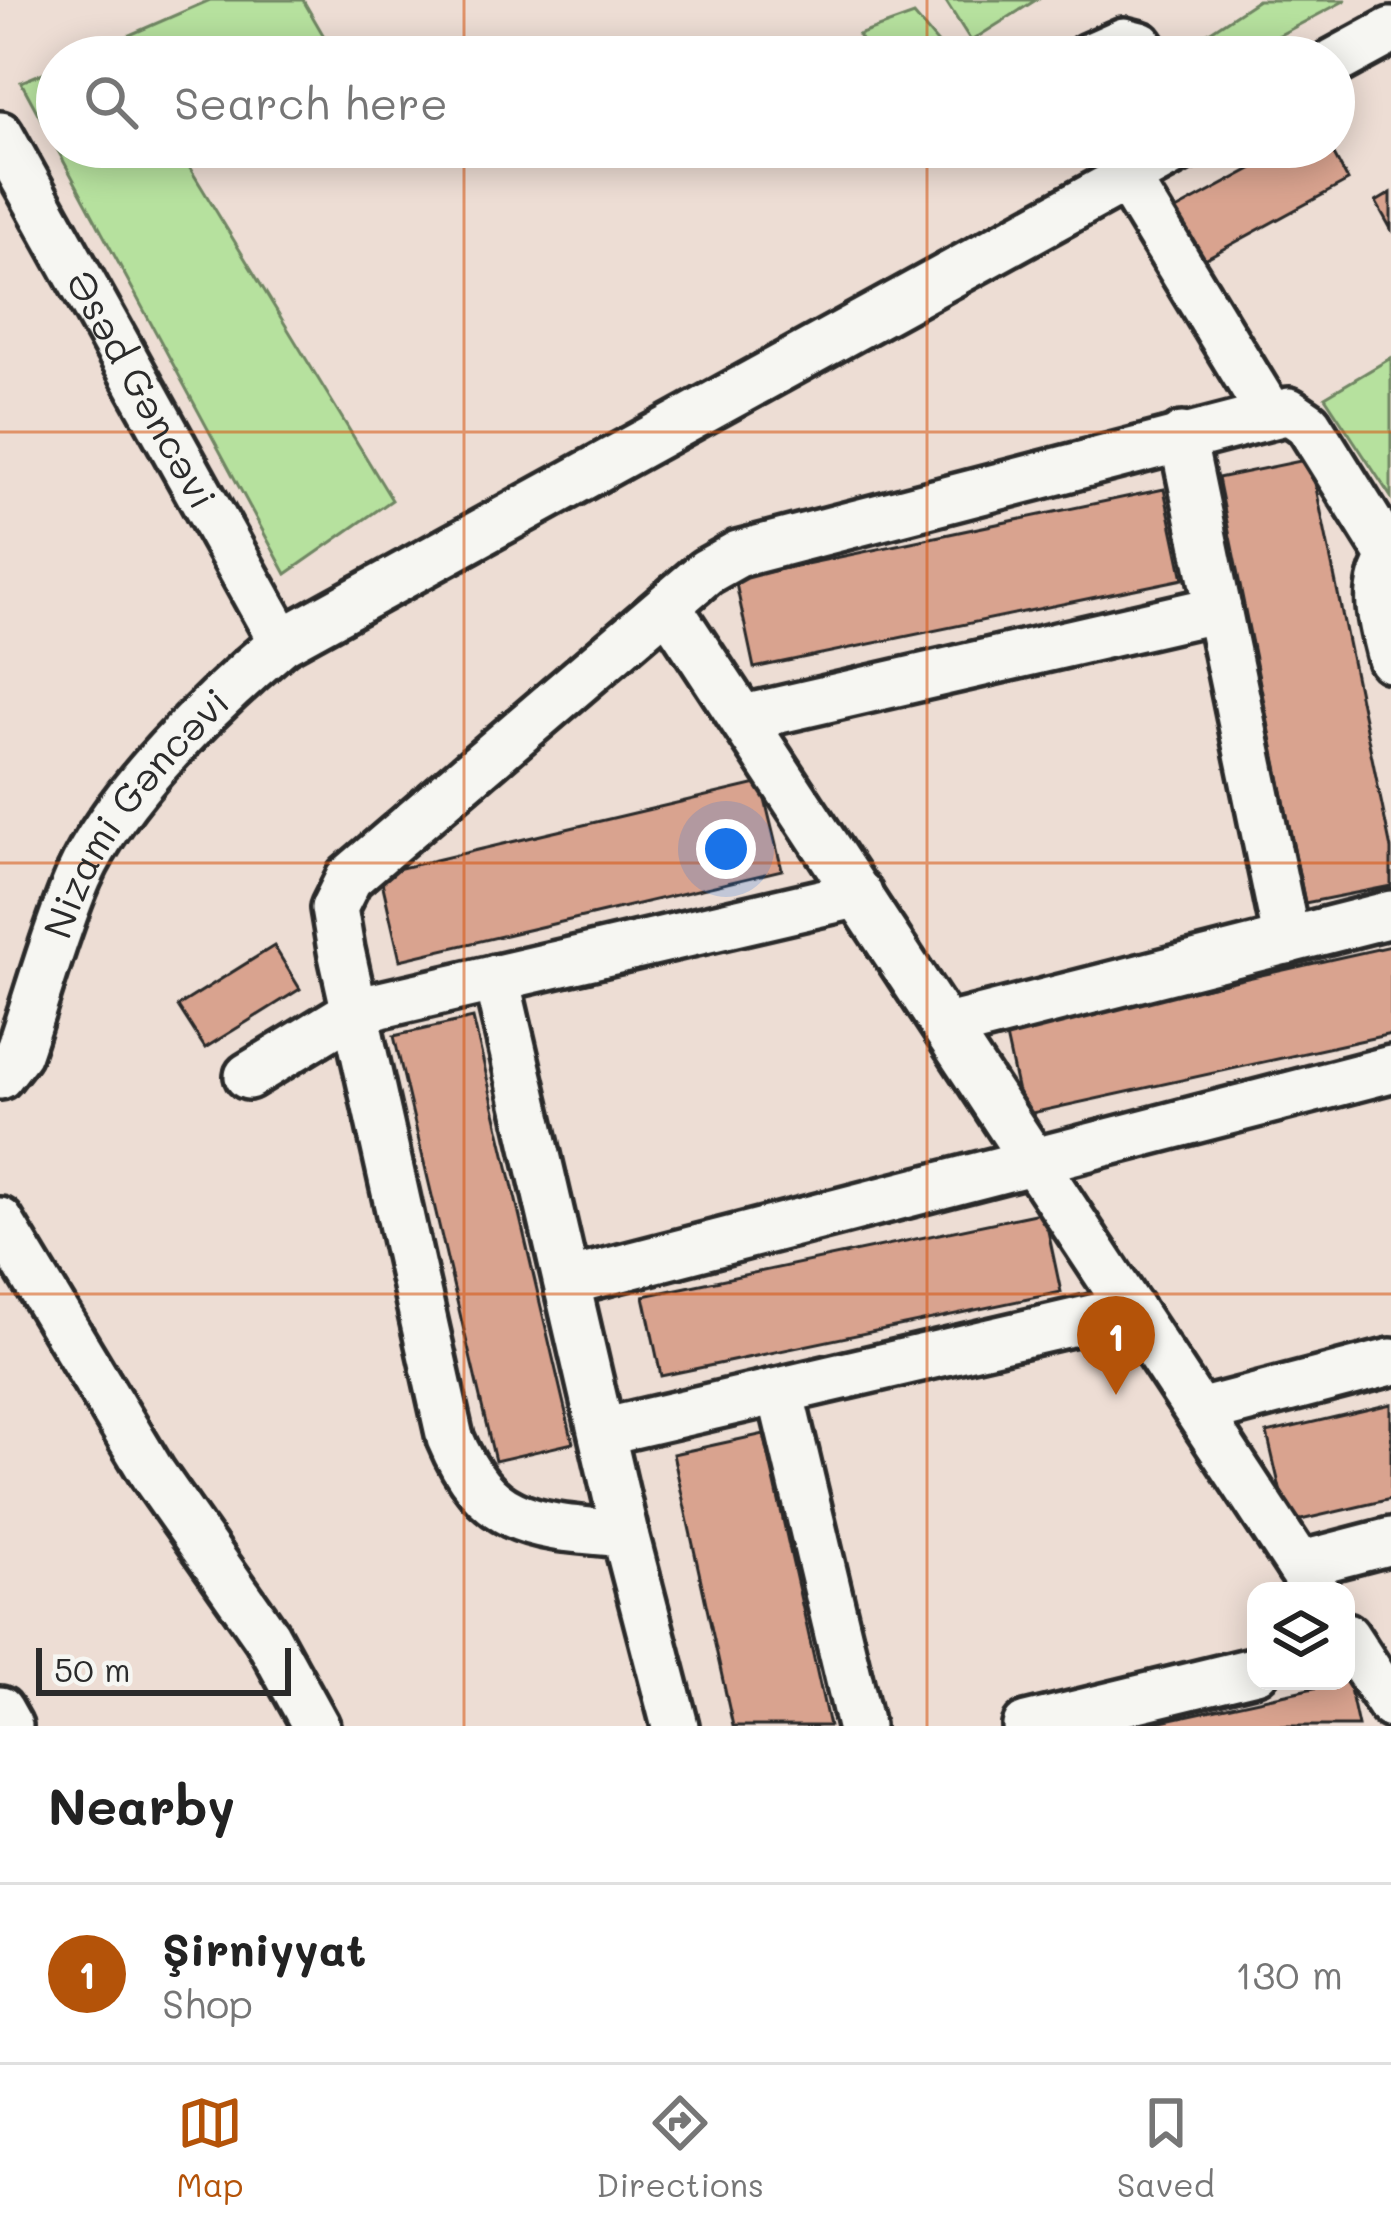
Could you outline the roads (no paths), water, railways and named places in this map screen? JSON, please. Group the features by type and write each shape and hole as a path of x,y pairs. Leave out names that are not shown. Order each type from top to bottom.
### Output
{"street":[{"path":"1355,50 1390,30"},
{"name":"Əsəd Gəncəvi","path":"0,135 282,642"},
{"name":"Nizami Gəncəvi","path":"0,1076 18,1053 78,878 100,838 192,725 282,642 1146,168"},
{"path":"1127,179 1269,412"},
{"path":"626,1534 537,1526 478,1494 463,1469 450,1438 334,908 349,878 706,572 738,554 1269,412 1289,411 1308,424 1391,558 1381,575 1378,602 1391,659"},
{"path":"1182,436 1287,941"},
{"path":"668,606 1308,1578 1391,1540"},
{"path":"744,718 1218,609"},
{"path":"248,1076 355,1011 860,894"},
{"path":"946,1027 1391,914"},
{"path":"496,978 675,1726"},
{"path":"567,1282 1391,1069"},
{"path":"0,1221 152,1473 267,1637 316,1726"},
{"path":"602,1432 1131,1309"},
{"path":"1199,1412 1391,1362"},
{"path":"780,1390 860,1726"},
{"path":"1355,1653 1391,1705"},
{"path":"1026,1726 1247,1672"},
{"path":"0,1710 9,1726"}],"place":[{"name":"Şirniyyat","path":"1116,1395"}]}
